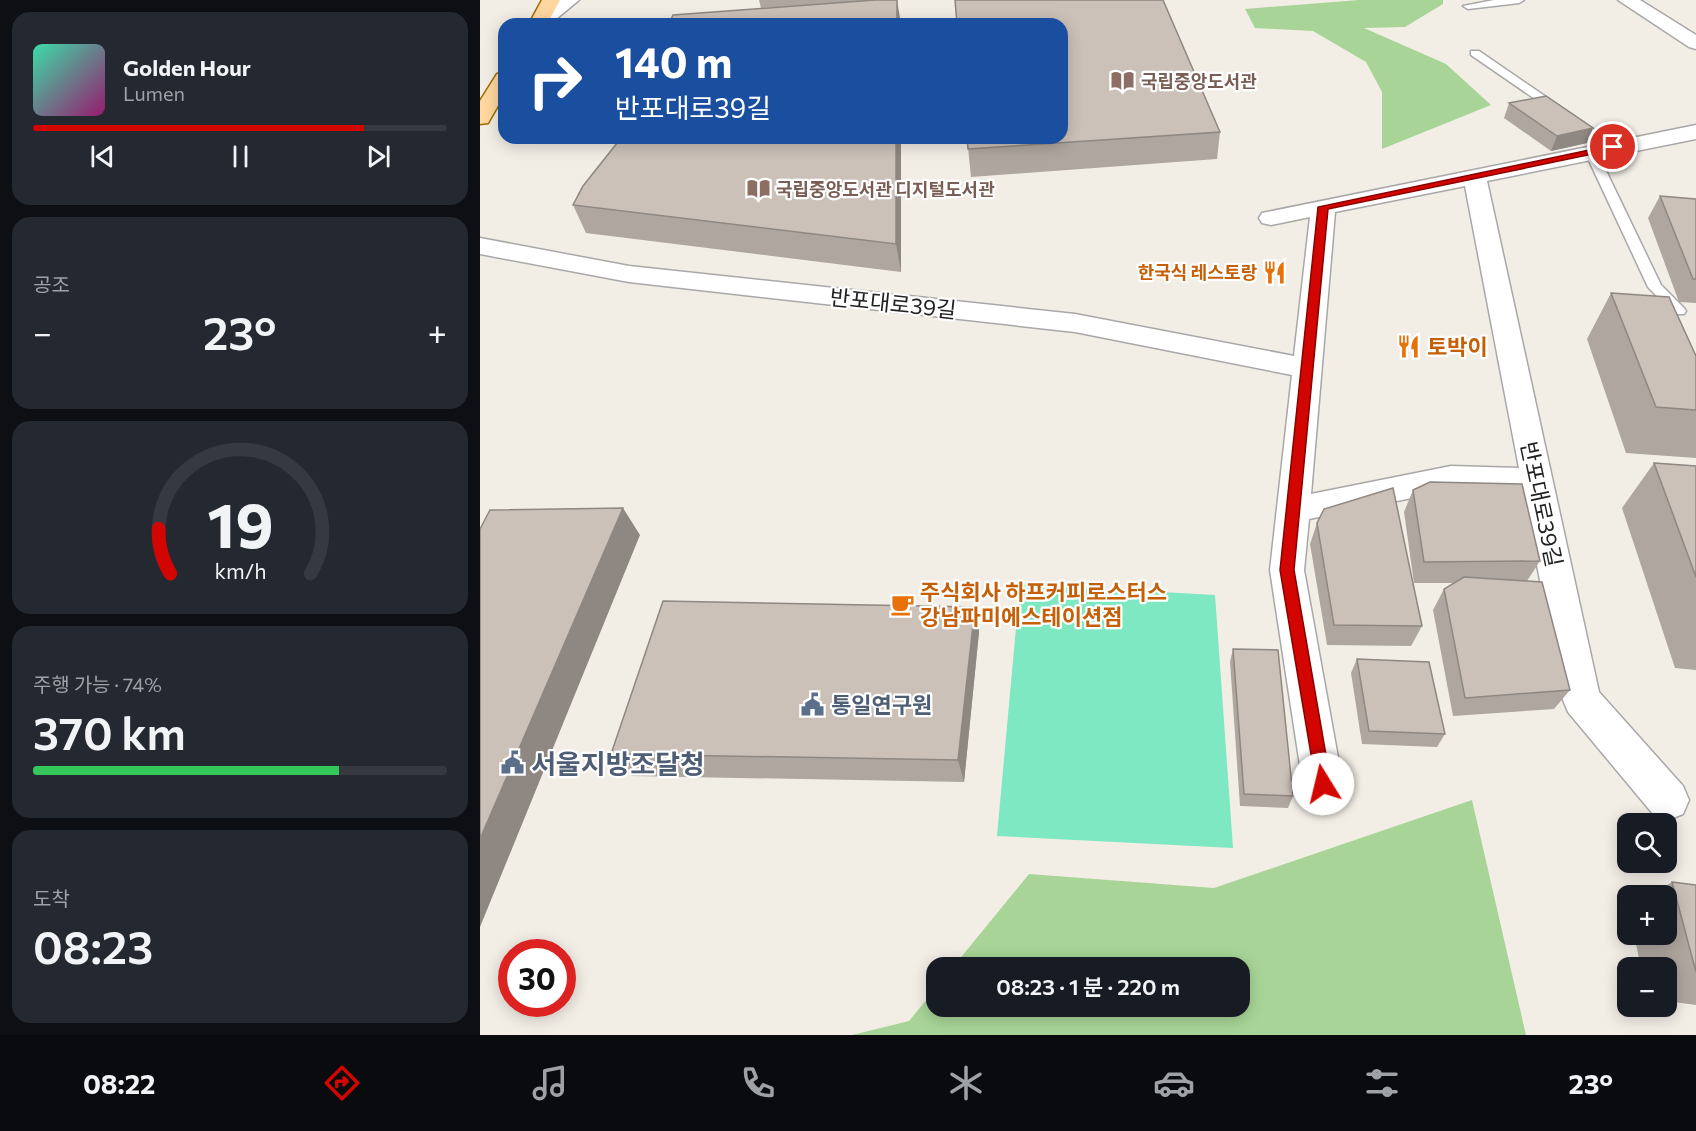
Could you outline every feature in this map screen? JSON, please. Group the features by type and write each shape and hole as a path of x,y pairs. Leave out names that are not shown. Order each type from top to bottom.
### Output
{"main road":[{"path":"541,18 551,0"},
{"path":"480,118 498,88"}],"street":[{"path":"546,18 570,0"},
{"path":"1627,0 1696,43"},
{"path":"1271,218 1696,132"},
{"name":"반포대로39길","path":"1475,177 1582,700 1668,800"},
{"path":"1323,207 1305,368 1287,570 1323,784"},
{"name":"반포대로39길","path":"480,246 629,274 1075,323 1305,368"},
{"path":"1292,510 1451,478 1537,480"}],"lane":[{"path":"1468,6 1519,0"},
{"path":"1475,53 1613,147"},
{"path":"1591,152 1655,287 1679,311"}],"green space":[{"path":"1359,0 1443,0 1443,4 1405,27 1364,28 1446,64 1491,105 1382,149 1382,92 1366,62 1313,31 1255,28 1245,9"},
{"path":"1020,584 1215,595 1233,848 997,836"},
{"path":"1472,800 1526,1035 852,1035 909,1021 926,1000 926,1017 1250,1017 1250,957 961,957 1029,874 1214,888"}],"building":[{"path":"897,0 897,18 672,18 673,15"},
{"name":"국립중앙도서관","path":"955,0 1163,0 1220,132 1068,142 1068,18 956,18"},
{"path":"1546,96 1593,128 1557,136 1509,103"},
{"name":"국립중앙도서관 디지털도서관","path":"616,144 896,144 896,244 573,205 583,186"},
{"name":"국립중앙도서관","path":"968,144 1042,144 968,149"},
{"path":"1660,196 1696,199 1696,279 1693,279"},
{"path":"1611,293 1669,297 1696,356 1696,410 1656,407"},
{"path":"1654,463 1696,466 1696,577"},
{"path":"1430,482 1522,484 1540,561 1424,562 1413,490"},
{"path":"1393,488 1422,626 1334,625 1317,523 1324,509"},
{"name":"서울지방조달청","path":"623,508 480,839 480,529 490,510"},
{"path":"1464,577 1542,582 1570,690 1465,698 1444,589"},
{"name":"통일연구원","path":"663,601 975,607 958,760 611,754"},
{"path":"1233,649 1278,650 1293,796 1244,794"},
{"path":"1357,659 1429,662 1445,734 1369,731"},
{"path":"1672,882 1696,885 1696,972 1677,901 1677,885 1673,885"}],"place":[{"name":"국립중앙도서관","path":"1123,81"},
{"name":"국립중앙도서관 디지털도서관","path":"758,189"},
{"name":"한국식 레스토랑","path":"1275,272"},
{"name":"토박이","path":"1409,346"},
{"name":"주식회사 하프커피로스터스 강남파미에스테이션점","path":"902,604"},
{"name":"통일연구원","path":"813,704"},
{"name":"서울지방조달청","path":"513,763"}],"route":[{"path":"1323,784 1287,570 1305,368 1323,207 1613,147"}]}
